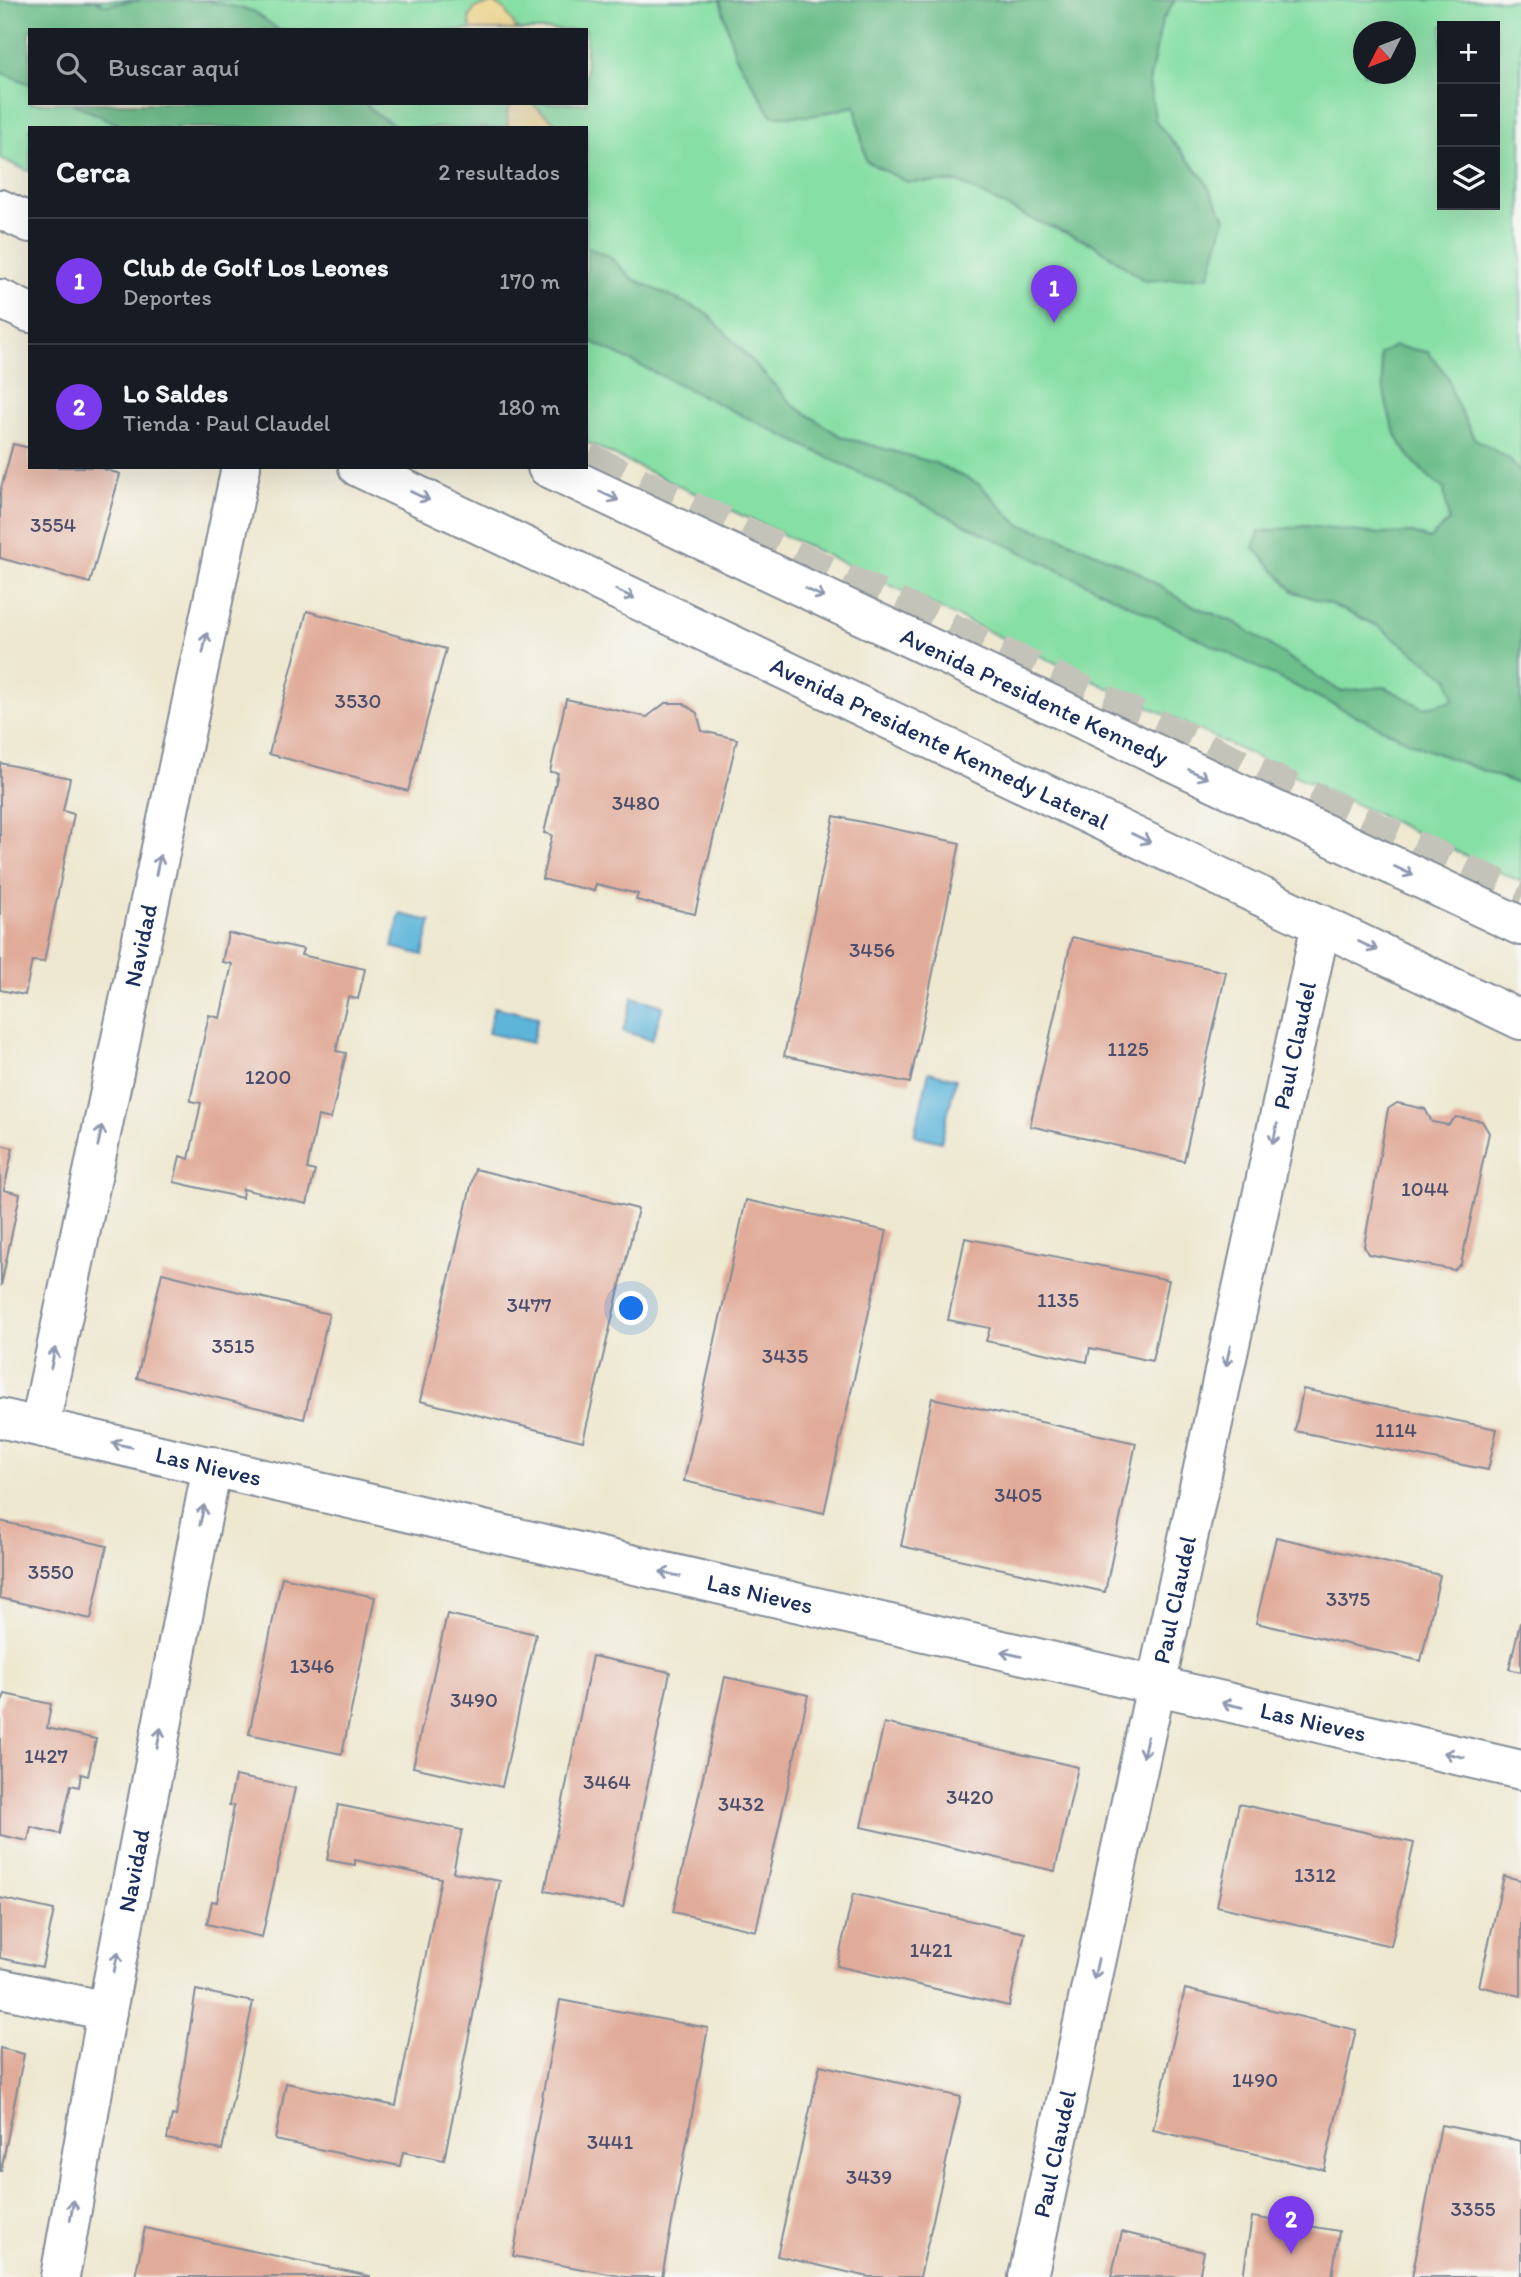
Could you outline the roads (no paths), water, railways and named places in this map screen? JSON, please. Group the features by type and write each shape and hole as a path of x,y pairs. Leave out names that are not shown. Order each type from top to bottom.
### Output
{"main road":[{"path":"0,209 28,222"},
{"path":"0,299 28,312"},
{"name":"Navidad","path":"40,1425 241,469"},
{"name":"Avenida Presidente Kennedy Lateral","path":"362,469 1521,1020"},
{"name":"Avenida Presidente Kennedy","path":"551,469 1521,926"},
{"name":"Paul Claudel","path":"1028,2277 1158,1688 1321,923"},
{"name":"Las Nieves","path":"0,1418 40,1425 1158,1688 1521,1770"},
{"name":"Navidad","path":"60,2277 107,2011 212,1466"},
{"path":"0,1988 107,2011"}],"water":[{"path":"400,914 431,921 423,955 392,947"},
{"path":"633,997 663,1006 652,1040 623,1031"},
{"path":"494,1007 538,1017 532,1043 488,1033"},
{"path":"929,1072 956,1079 941,1142 914,1135"}],"tunnel":[{"path":"588,462 1521,899"}],"place":[{"name":"Club de Golf Los Leones","path":"1054,323"},
{"name":"Lo Saldes","path":"1291,2254"}]}
